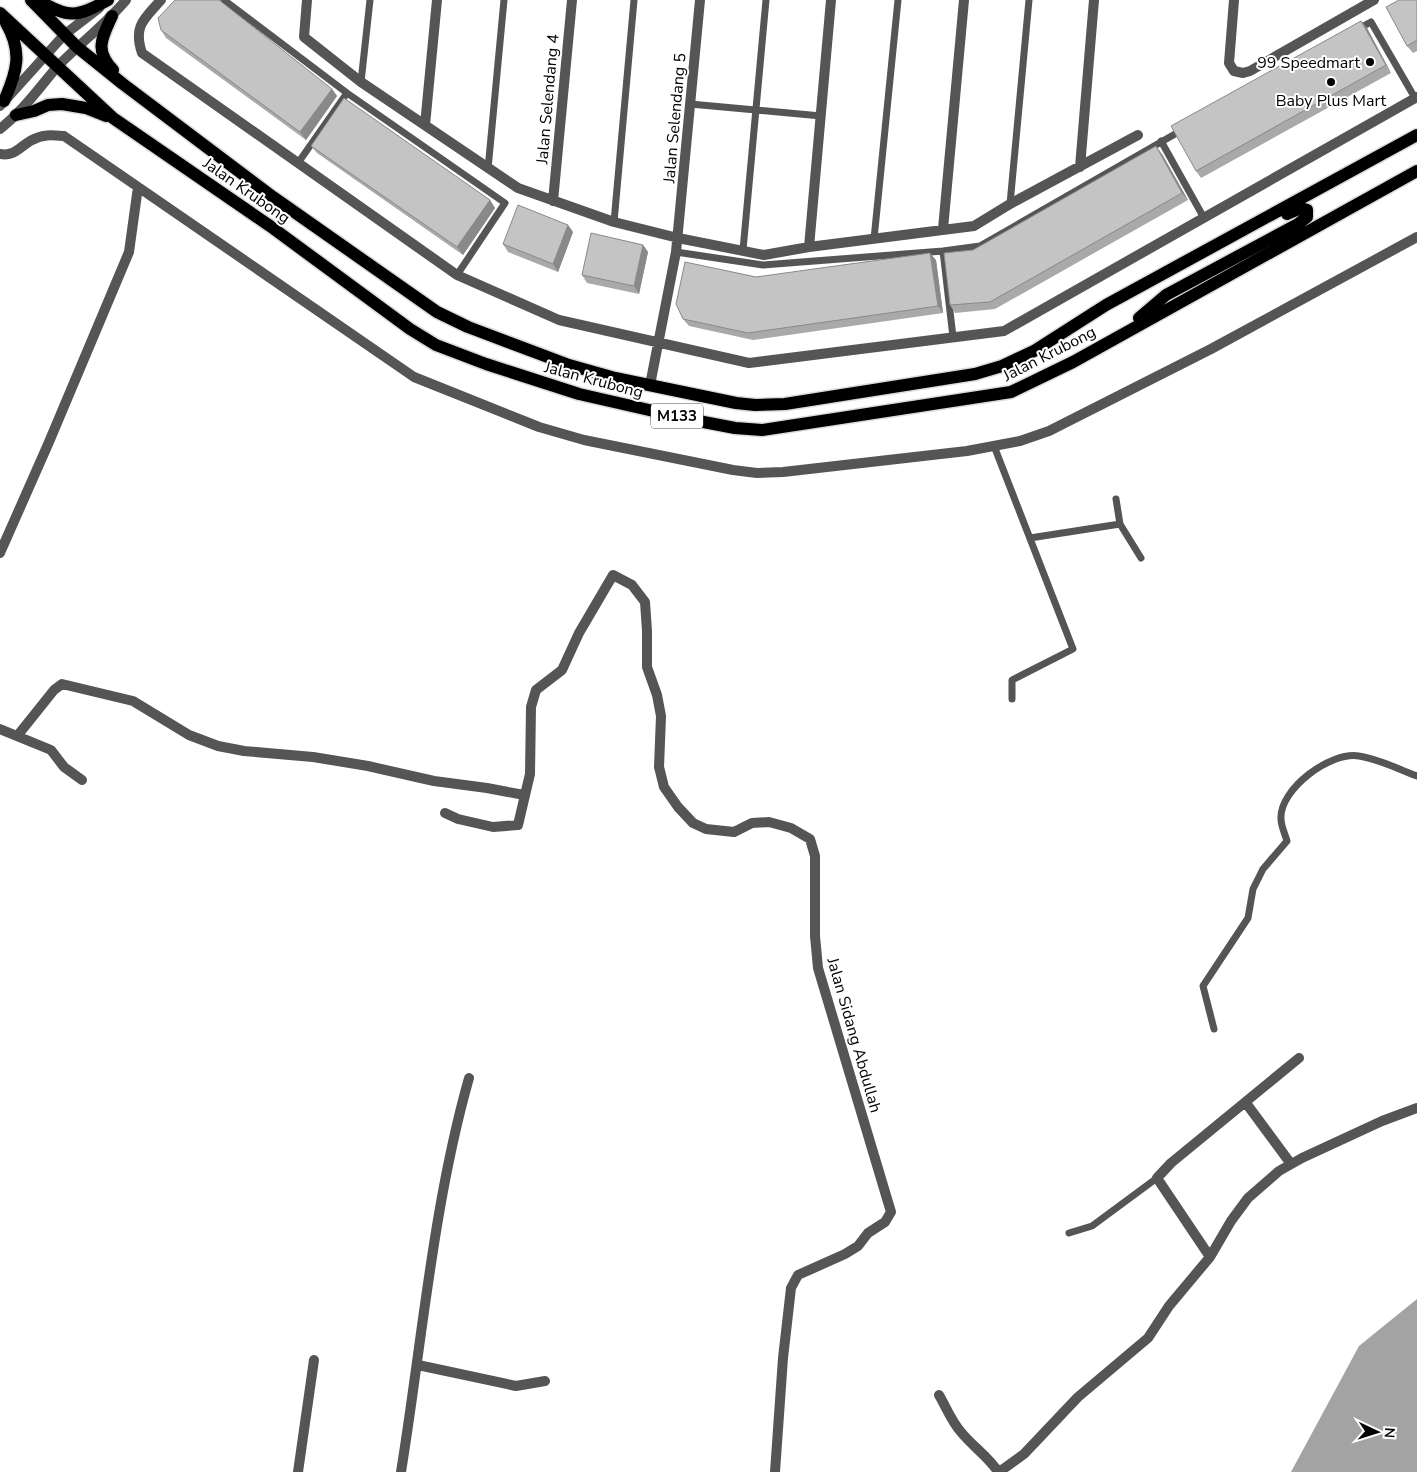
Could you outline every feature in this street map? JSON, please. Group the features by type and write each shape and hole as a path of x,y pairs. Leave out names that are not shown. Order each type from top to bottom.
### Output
{"main road":[{"name":"Jalan Krubong","path":"31,0 77,47 123,84 273,197 438,312 468,327 570,365 615,378 736,403 755,405 785,404 975,374 1002,366 1034,351 1106,305 1417,134"},
{"path":"38,0 53,10 69,14 84,13 109,0"},
{"name":"Jalan Krubong","path":"1,14 113,118 270,226 410,329 436,345 558,388 735,428 762,430 1011,392 1073,362 1417,171"},
{"path":"1,14 14,39 17,67 13,81 2,103"},
{"path":"112,16 103,34 101,48 104,60 123,84"},
{"path":"16,115 48,105 62,104 86,108 113,118"},
{"path":"1106,305 1160,283 1294,210 1301,208 1307,210 1307,217 1298,224 1166,295 1120,335"}],"street":[{"path":"2,103 64,35 109,0"},
{"path":"0,130 16,115 77,47 112,16 126,0"},
{"path":"161,0 143,21 137,38 142,53 457,275 559,320 749,363 1004,331 1416,97"},
{"path":"307,0 304,37 361,82 518,188 614,222 678,238 764,255 809,247 974,226 1010,204 1138,135"},
{"path":"425,125 437,0"},
{"name":"Jalan Selendang 4","path":"553,201 572,0"},
{"name":"Jalan Selendang 5","path":"650,385 678,238 700,0"},
{"path":"809,247 831,0"},
{"path":"943,229 964,0"},
{"path":"1080,167 1094,0"},
{"path":"1234,0 1229,63 1234,71 1243,73 1250,71 1371,1"},
{"path":"0,154 13,154 31,140 48,134 64,136 414,377 540,427 593,442 756,473 966,451 1020,440 1049,431 1211,349 1417,237"},
{"path":"0,553 129,252 138,187"},
{"name":"Jalan Sidang Abdullah","path":"445,813 458,819 493,827 518,825 530,774 530,707 536,690 562,670 579,633 613,575 632,584 645,602 647,668 657,695 661,716 659,767 664,787 673,801 693,823 706,829 734,832 752,823 768,822 791,828 810,839 815,856 815,936 818,968 891,1212 885,1222 868,1233 858,1246 845,1254 798,1275 791,1288 783,1358 775,1472"},
{"path":"18,735 54,690 62,684 133,700 189,735 218,746 244,751 313,757 368,766 434,781 487,788 524,796"},
{"path":"0,729 51,750 64,767 82,780"},
{"path":"1210,1257 1157,1178 1172,1162 1299,1058"},
{"path":"401,1472 434,1250 454,1135 469,1078"},
{"path":"1246,1103 1290,1164"},
{"path":"940,1395 960,1431 979,1452 994,1464 999,1472 1024,1454 1078,1397 1148,1338 1169,1306 1210,1257 1231,1221 1248,1198 1279,1171 1382,1121 1417,1108"},
{"path":"298,1472 314,1360"},
{"path":"418,1365 516,1386 544,1381"}],"lane":[{"path":"224,0 347,93 505,203 457,275"},
{"path":"361,82 370,0"},
{"path":"488,169 504,0"},
{"path":"614,222 634,0"},
{"path":"743,250 766,0"},
{"path":"874,240 898,0"},
{"path":"1010,204 1029,0"},
{"path":"1354,32 1371,22 1416,97"},
{"path":"298,163 347,93"},
{"path":"690,104 821,116"},
{"path":"676,252 763,265 943,251 980,246 1187,127"},
{"path":"1162,141 1204,218"},
{"path":"943,251 953,337"},
{"path":"994,446 1073,650 1012,680 1012,699"},
{"path":"1116,499 1120,524 1140,558"},
{"path":"1030,538 1120,524"},
{"path":"1214,1030 1203,986 1248,918 1253,889 1263,869 1286,841 1281,819 1284,805 1293,790 1325,763 1340,756 1357,755 1417,776"},
{"path":"1069,1233 1092,1226 1157,1178"}],"shaded area":[{"path":"1417,1299 1417,1472 1291,1472 1359,1346"}],"building":[{"path":"175,0 219,0 332,89 300,132 161,30 158,18"},
{"path":"1399,0 1417,0 1417,40 1407,46 1386,7"},
{"path":"1361,21 1386,65 1196,171 1171,126"},
{"path":"344,98 490,200 457,247 311,146"},
{"path":"1156,146 1182,193 990,302 950,305 944,253 973,250"},
{"path":"518,205 568,225 553,264 503,244"},
{"path":"591,233 643,245 634,286 582,275"},
{"path":"930,253 938,306 748,333 683,319 676,304 685,262 756,277"}],"place":[{"name":"99 Speedmart","path":"1370,62"},
{"name":"Baby Plus Mart","path":"1331,82"}]}
